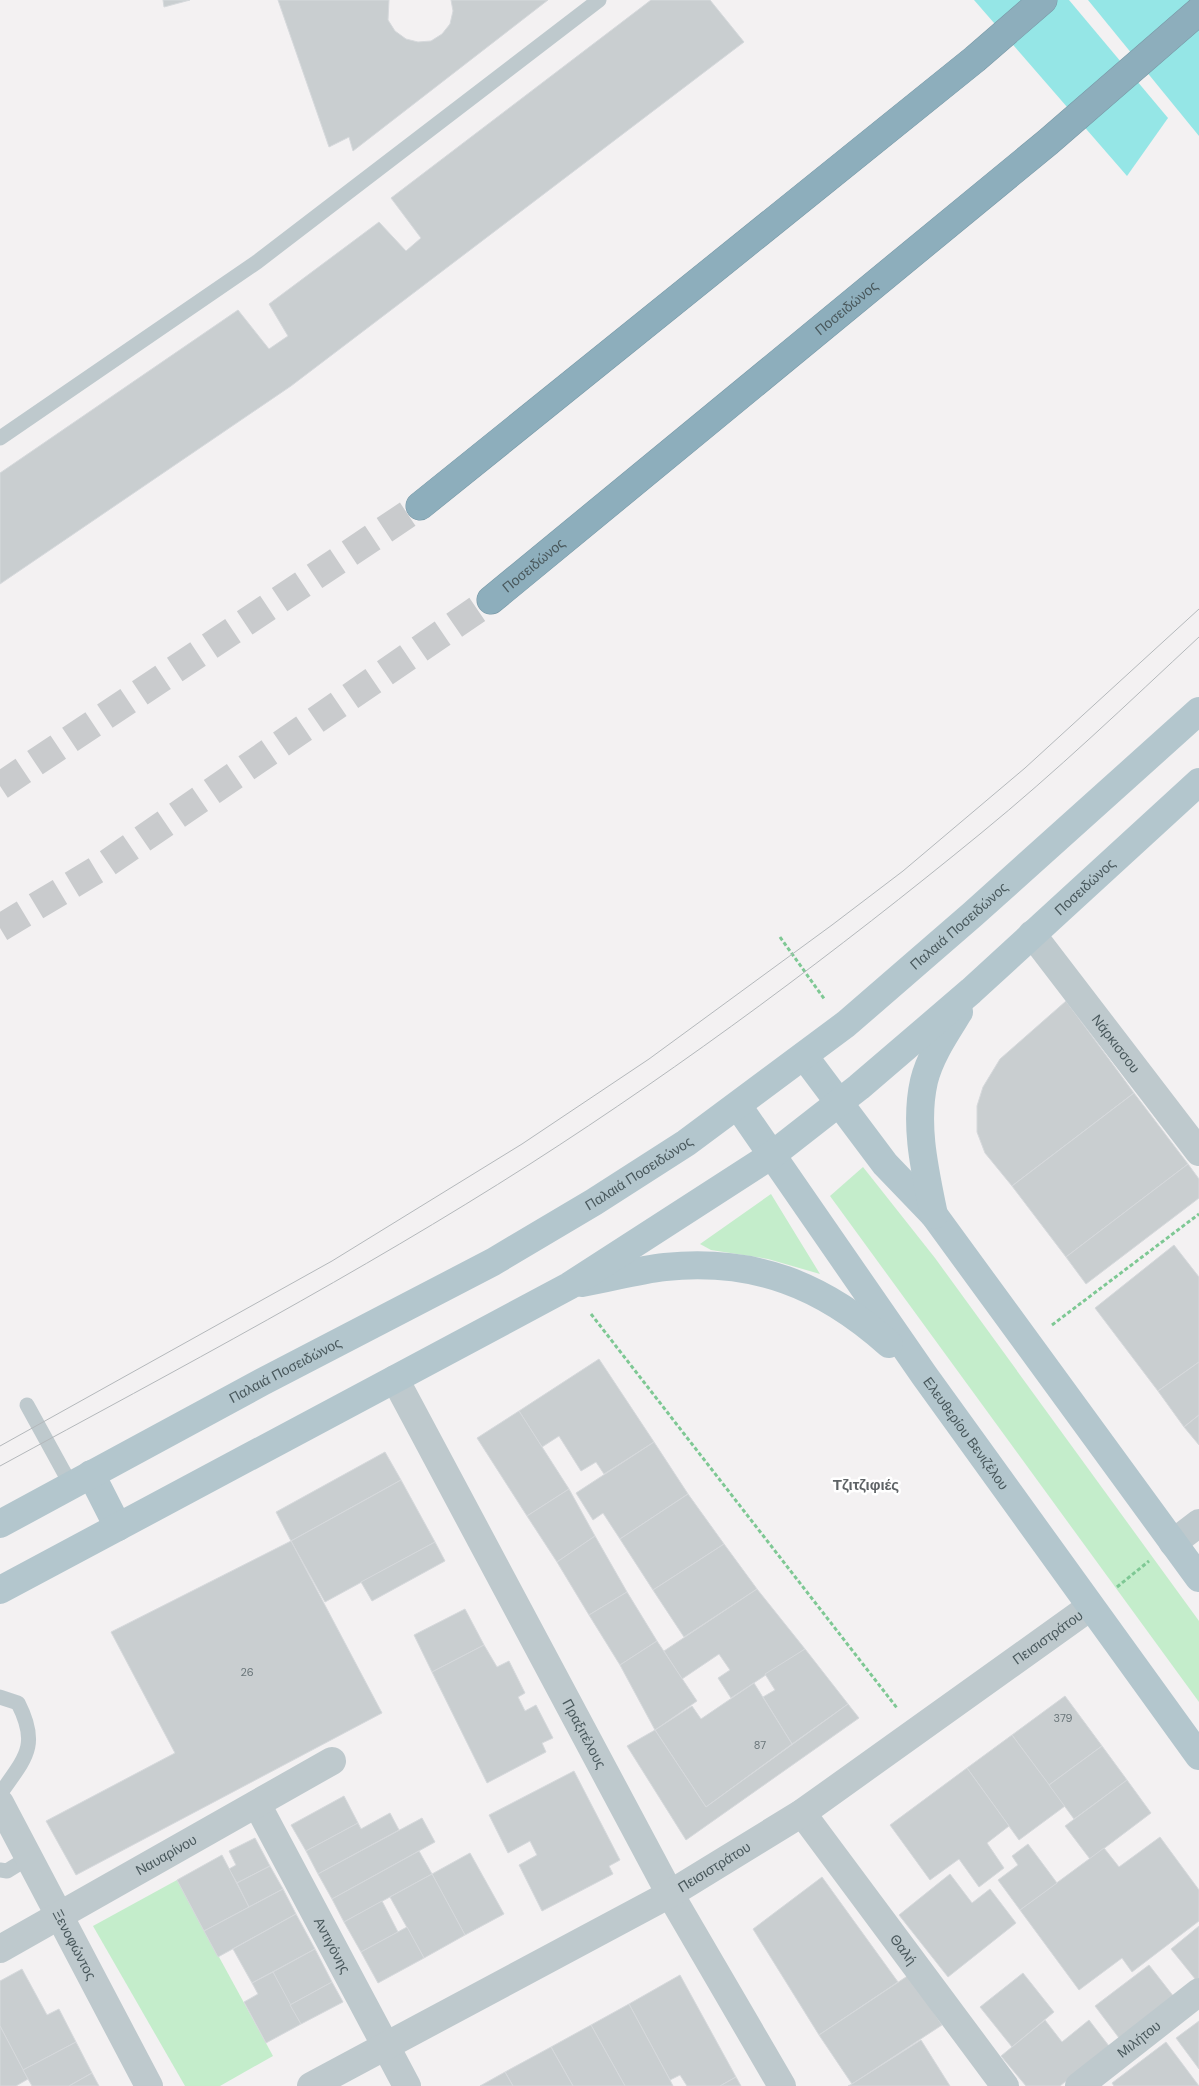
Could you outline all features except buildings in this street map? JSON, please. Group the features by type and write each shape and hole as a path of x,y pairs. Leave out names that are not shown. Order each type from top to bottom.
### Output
{"highway":[{"path":"420,506 975,59 1043,0"},
{"name":"Ποσειδώνος","path":"491,600 1048,142 1199,11"}],"main road":[{"name":"Παλαιά Ποσειδώνος","path":"0,1524 493,1262 594,1202 686,1143 846,1024 973,914 1199,711"},
{"name":"Ποσειδώνος","path":"971,991 1199,782"},
{"path":"0,1590 569,1286 772,1155 838,1103 971,991"},
{"path":"934,1215 925,1169 920,1127 924,1080 938,1046 971,991"},
{"path":"804,1056 885,1164 934,1215 1199,1578"},
{"name":"Ελευθερίου Βενιζέλου","path":"738,1106 924,1375 1199,1756"},
{"path":"569,1286 665,1267 736,1268 783,1278 823,1295 862,1320 924,1375"},
{"path":"81,1480 118,1527"}],"street":[{"name":"Νάρκισσου","path":"1032,934 1199,1152"},
{"name":"Πραξιτέλους","path":"395,1379 670,1894 782,2086"},
{"path":"1173,1543 1199,1522"},
{"name":"Πεισιστράτου","path":"311,2086 670,1894 802,1813 1090,1607"},
{"name":"Ναυαρίνου","path":"0,1948 332,1761"},
{"name":"Ξενοφώντος","path":"0,1803 149,2086"},
{"name":"Αντιγόνης","path":"257,1804 407,2086"},
{"name":"Θαλή","path":"802,1813 1005,2086"},
{"name":"Μιλήτου","path":"1079,2086 1199,1992"}],"lane":[{"path":"0,438 257,262 599,0"},
{"path":"27,1405 81,1480"},
{"path":"0,1697 18,1703 27,1721 30,1741 25,1759 0,1794"},
{"path":"0,1870 7,1871 28,1858"}],"path":[{"path":"780,938 828,1004"},
{"path":"1027,1344 1199,1214"},
{"path":"569,1286 915,1731"},
{"path":"1090,1607 1173,1543"}],"green space":[{"path":"863,1167 935,1258 1199,1621 1199,1702 830,1196"},
{"path":"771,1194 820,1274 768,1259 711,1250 700,1244"},
{"path":"177,1880 273,2056 220,2086 185,2086 93,1926"}],"water":[{"path":"974,0 1069,0 1168,118 1127,176"},
{"path":"1088,0 1199,0 1199,136"}],"tunnel":[{"path":"0,786 420,506"},
{"path":"0,928 103,866 491,600"}],"tram line":[{"path":"0,1446 332,1261 522,1144 649,1059 903,871 1025,768 1199,609"},
{"path":"0,1466 201,1357 400,1244 530,1164 646,1087 760,1005 926,878 1064,762 1199,637"}],"district":[{"name":"Τζιτζιφιές","path":"866,1485"}]}
